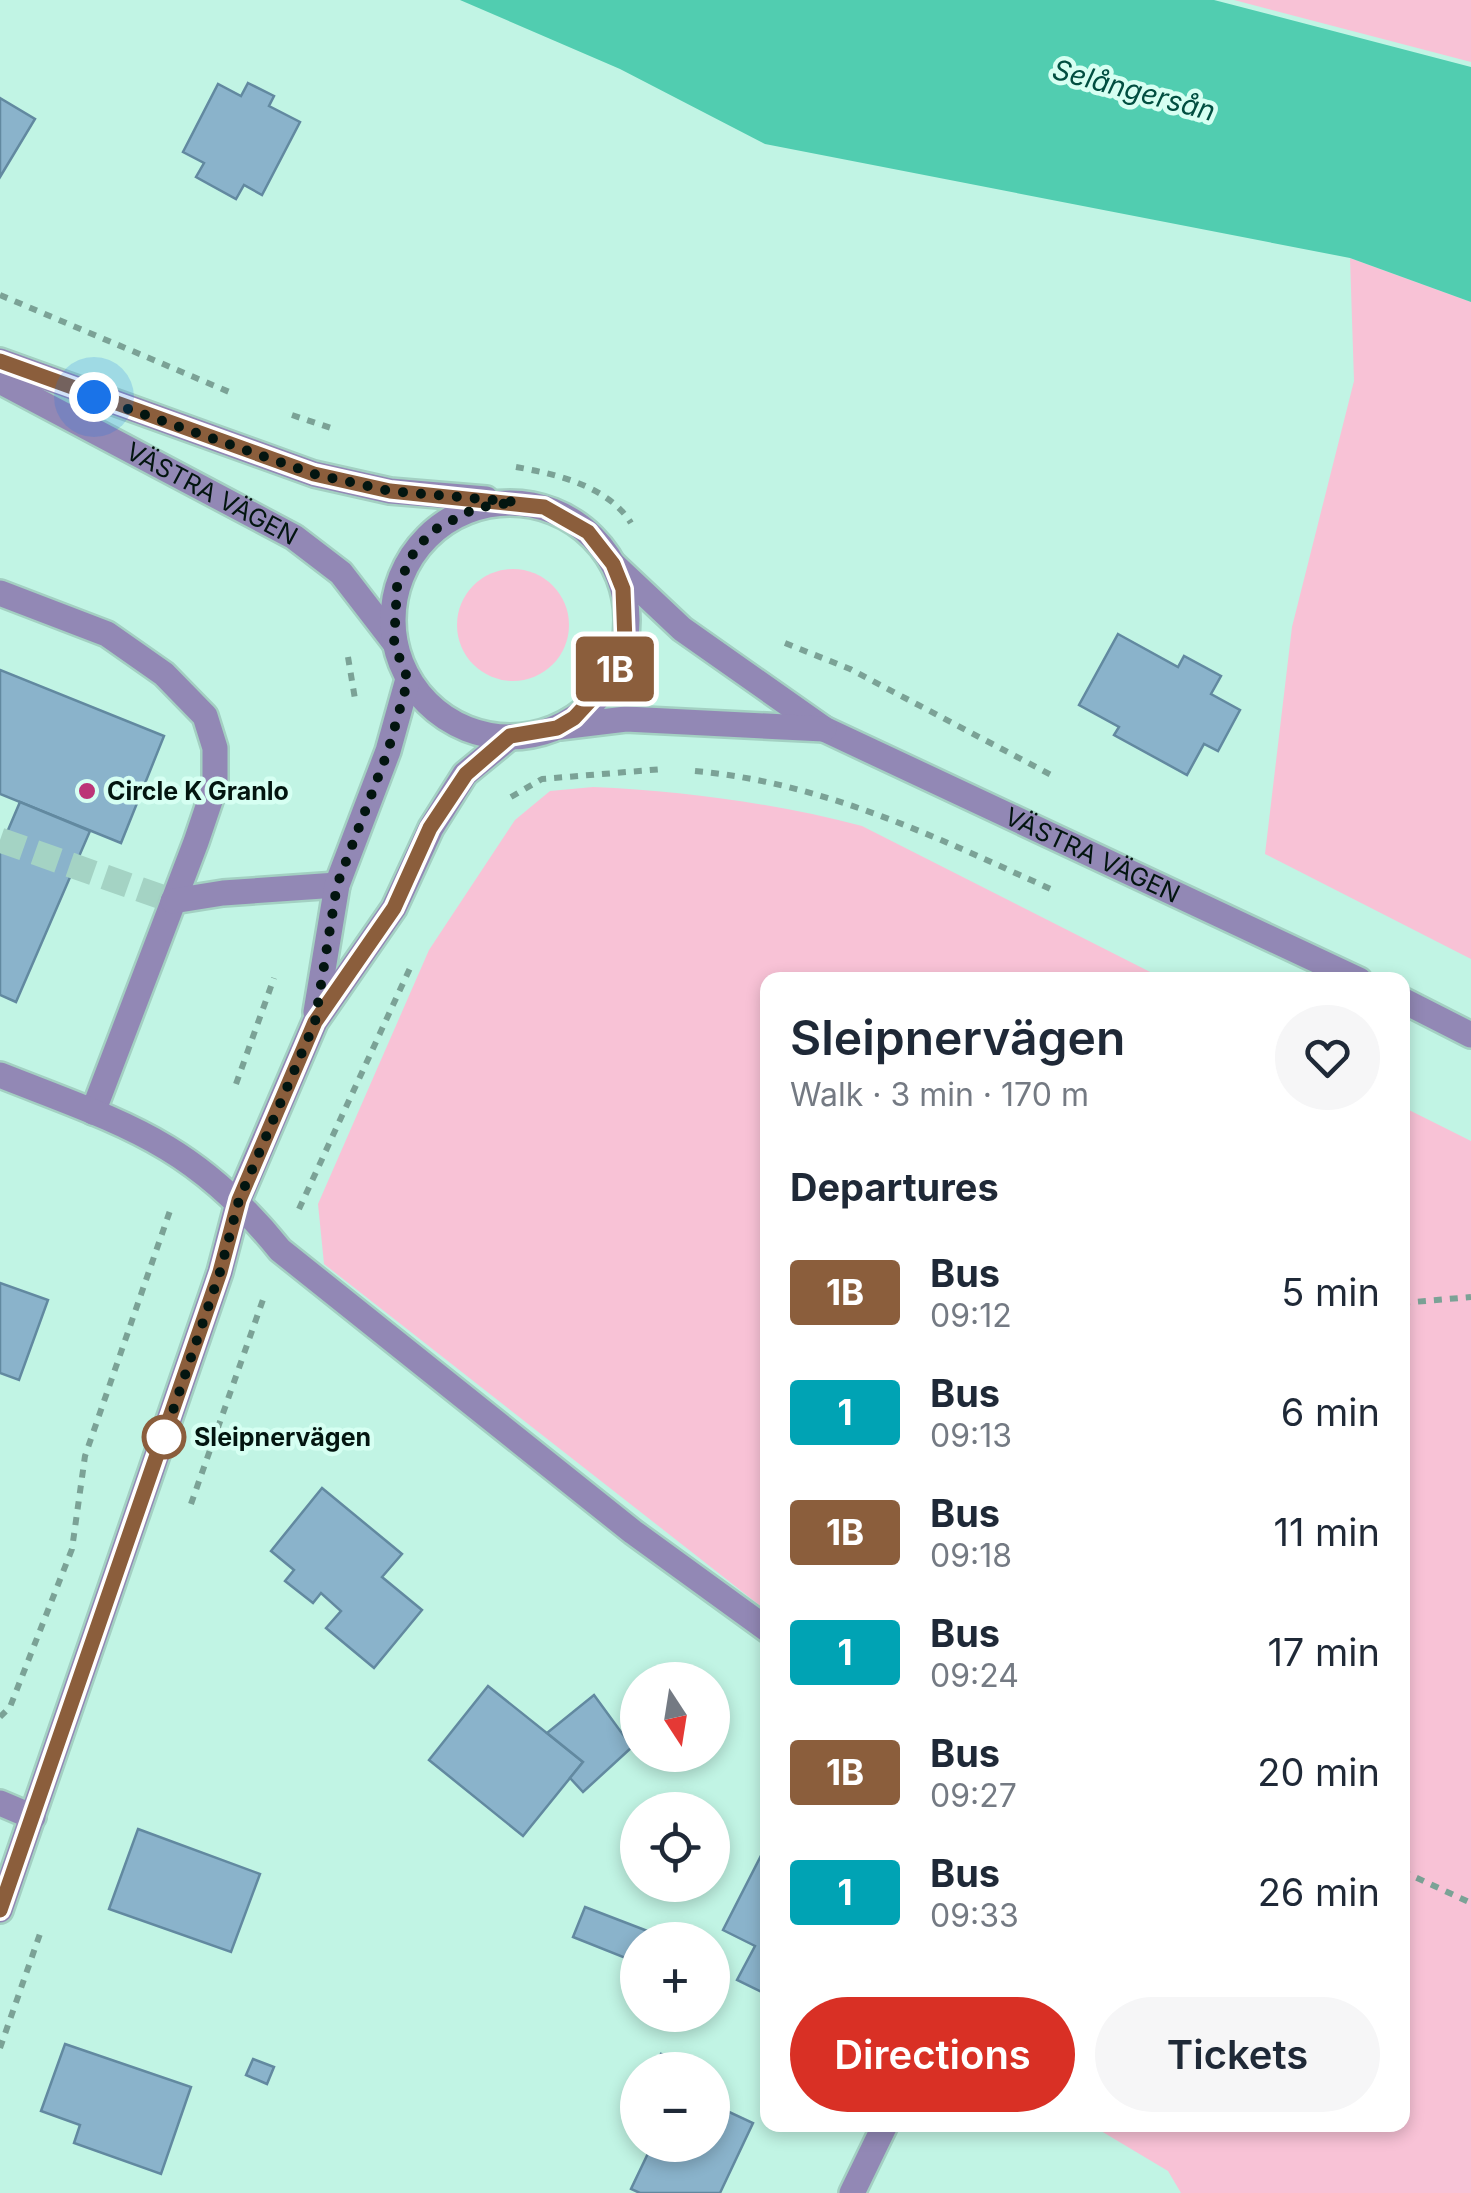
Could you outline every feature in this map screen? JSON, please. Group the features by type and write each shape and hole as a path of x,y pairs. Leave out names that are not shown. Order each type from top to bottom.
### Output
{"street":[{"name":"VÄSTRA VÄGEN","path":"0,361 314,474 390,491 516,502"},
{"name":"VÄSTRA VÄGEN","path":"0,381 294,537 341,573 394,644"},
{"path":"516,502 570,519 588,532 613,564 627,614 625,642 611,678 595,700 557,728 510,736 476,732 427,704 408,680 394,644 397,587 414,552 456,515 516,502"},
{"name":"VÄSTRA VÄGEN","path":"613,564 682,630 824,729 1342,972"},
{"path":"0,594 107,634 164,674 205,716 216,748 214,786 93,1112"},
{"path":"315,1022 337,885 388,751 408,680"},
{"name":"VÄSTRA VÄGEN","path":"557,728 626,719 824,729"},
{"path":"0,1910 220,1272 239,1200 315,1022 394,908 430,828 466,774 510,736"},
{"path":"172,902 223,893 337,885"},
{"path":"1410,1004 1471,1035"},
{"path":"0,1075 167,1144 198,1164 239,1200 280,1250 633,1532 760,1624"},
{"path":"0,1803 33,1817"},
{"path":"852,2193 882,2132"}],"path":[{"path":"0,295 243,398"},
{"path":"278,410 349,434"},
{"path":"502,465 558,474 596,492 622,509 639,535"},
{"path":"777,640 850,670 1055,777"},
{"path":"346,650 356,708"},
{"path":"502,803 542,779 672,768"},
{"path":"689,770 756,776 834,796 1063,894"},
{"path":"189,1510 280,1250 419,950"},
{"path":"236,1086 280,960"},
{"path":"0,1717 10,1706 72,1549 85,1456 172,1204 198,1164"},
{"path":"1410,1302 1471,1296"},
{"path":"1410,1875 1471,1903"},
{"path":"0,2048 46,1918"}],"shaded area":[{"path":"1234,0 1471,0 1471,62"},
{"path":"1350,258 1471,302 1471,959 1265,854 1292,627 1354,381"},
{"path":"513,569 535,573 553,585 565,603 569,625 565,647 553,665 535,677 513,681 491,677 473,665 461,647 457,625 461,603 473,585 491,573"},
{"path":"593,787 729,799 862,826 1150,972 760,972 760,1606 324,1264 318,1204 429,950 515,820 550,791"},
{"path":"1410,1110 1471,1141 1471,2193 1181,2193 1168,2171 1103,2132 1410,2132"}],"water":[{"name":"Selångersån","path":"460,0 1214,0 1471,67 1471,302 1350,258 765,144 620,69"}],"building":[{"path":"248,83 274,96 269,106 300,122 262,195 244,185 236,199 196,177 204,163 183,152 218,84 241,96"},
{"path":"0,98 35,119 0,177"},
{"path":"1118,634 1178,667 1184,656 1221,676 1211,694 1240,710 1218,751 1204,744 1187,775 1114,735 1119,727 1079,705"},
{"path":"0,670 164,736 121,843 0,794"},
{"path":"20,802 90,831 16,1002 0,995 0,849"},
{"path":"0,1283 48,1300 19,1380 0,1373"},
{"path":"322,1488 402,1554 382,1577 422,1610 374,1668 326,1628 341,1611 321,1593 313,1603 285,1581 294,1570 271,1551"},
{"path":"488,1686 583,1762 523,1836 429,1760"},
{"path":"594,1695 620,1731 620,1758 583,1792 570,1778 583,1762 547,1733"},
{"path":"138,1829 260,1874 231,1952 109,1909"},
{"path":"760,1858 760,1991 737,1980 755,1946 730,1934 727,1922"},
{"path":"585,1907 624,1922 620,1922 620,1956 573,1937"},
{"path":"65,2044 191,2087 161,2174 74,2143 80,2125 41,2111"},
{"path":"253,2059 274,2067 267,2084 246,2075"},
{"path":"730,2112 753,2123 720,2193 640,2193 631,2189 644,2162 730,2162"}],"tunnel":[{"path":"0,840 173,901"}],"bus line":[{"name":"1B","path":"0,361 314,474 390,491 544,507 588,532 613,564 627,614 625,642 611,678 595,700 557,728 528,736 510,736 466,774 430,828 394,908 315,1022 239,1200 220,1272 0,1910"}],"place":[{"name":"Circle K Granlo","path":"87,791"},
{"name":"Sleipnervägen","path":"164,1437"}],"route":[{"path":"94,397 314,474 390,491 516,502 476,508 456,515 432,531 414,552 397,587 392,615 394,644 408,680 388,751 337,885 315,1022 239,1200 220,1272 164,1437"}]}
